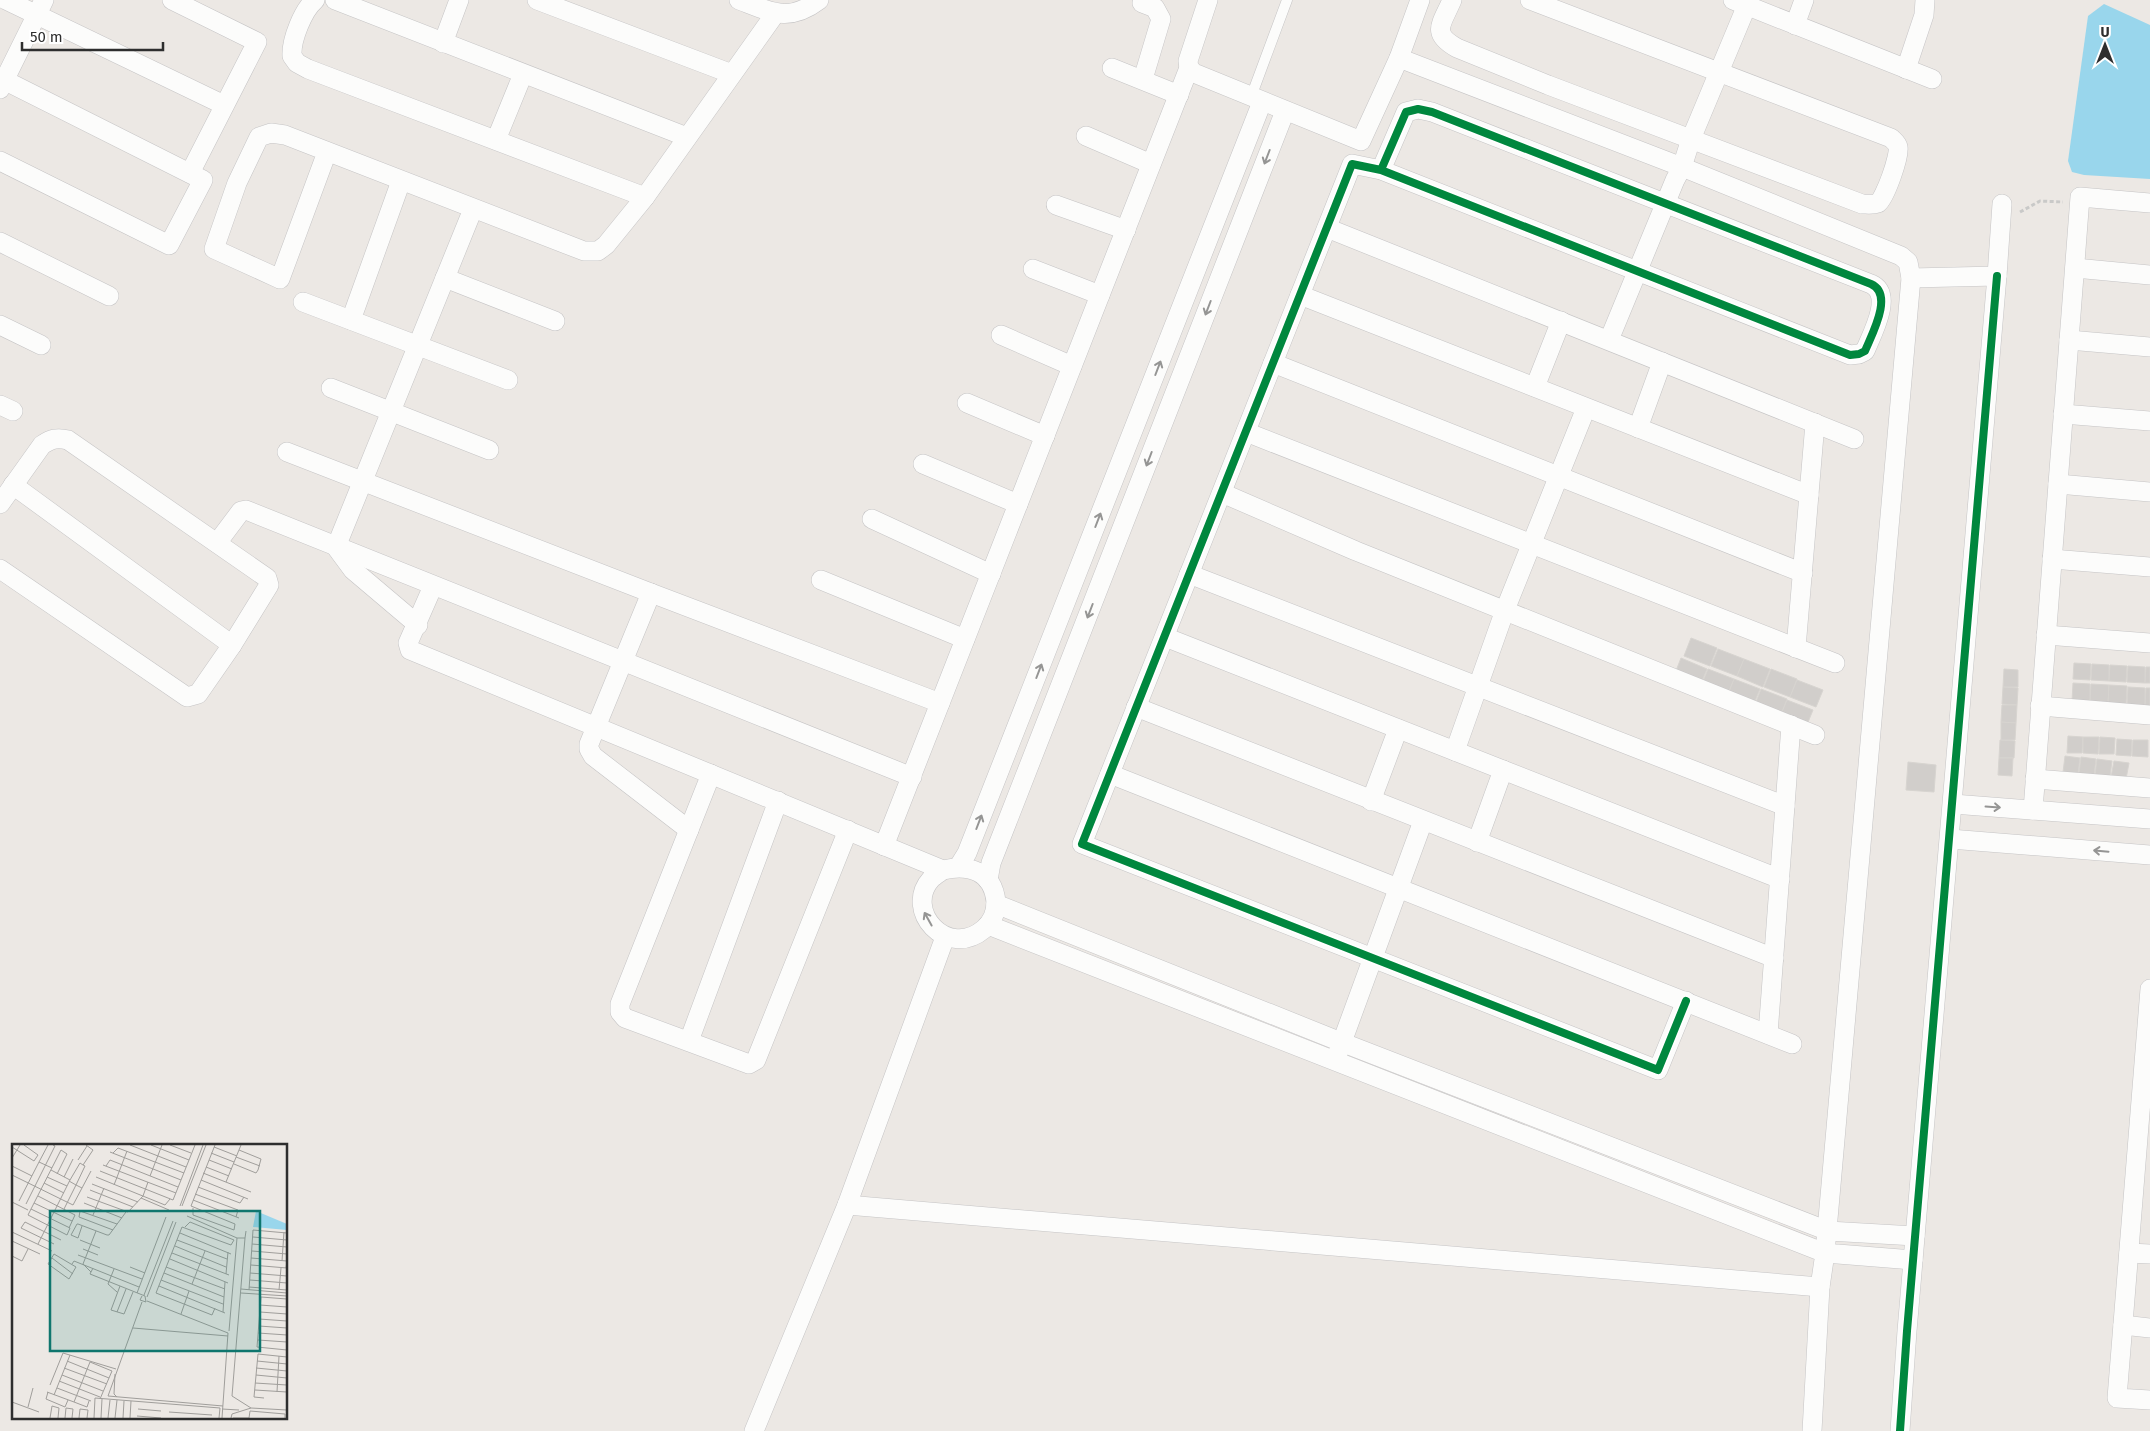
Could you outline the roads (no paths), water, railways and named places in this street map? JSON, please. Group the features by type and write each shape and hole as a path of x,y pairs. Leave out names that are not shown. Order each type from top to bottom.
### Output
{"street":[{"path":"6,0 41,8 224,105"},
{"path":"172,0 256,42 190,173"},
{"path":"315,0 308,6 294,41 292,56 297,63 645,197"},
{"path":"335,0 688,137"},
{"path":"442,43 459,0"},
{"path":"537,0 732,74"},
{"path":"739,0 775,14 794,14 808,9 819,0"},
{"path":"884,846 1189,68 1188,61 1208,0"},
{"path":"1189,68 1194,73 1256,100 1361,141 1399,58 1420,0"},
{"path":"1452,0 1441,27 1440,35 1443,41 1476,57 1862,204 1877,203 1881,199 1898,152 1896,144 1890,138 1530,0"},
{"path":"1795,25 1804,0"},
{"path":"1906,69 1924,15 1926,0"},
{"path":"1142,3 1156,8 1161,19 1143,79"},
{"path":"1609,340 1682,167 1691,139 1718,73 1740,3 1932,79"},
{"path":"0,161 169,245 203,180 1,82 41,8"},
{"path":"327,152 280,279 214,249 237,183 259,137 265,134 277,133 327,152 473,209 584,251 595,252 606,245 645,197 775,14"},
{"path":"1399,58 1682,167 1901,256 1908,262 1911,278 1828,1230 1820,1287 1812,1431"},
{"path":"1112,68 1143,79 1178,95"},
{"path":"496,140 523,74"},
{"path":"433,586 418,625 408,643 410,650 884,846 951,868 975,870 988,880 994,891 996,904 994,915 988,925 976,936 960,940 944,937 931,927 923,912 923,896 930,880 951,868 967,853 975,835 1256,100"},
{"path":"1381,170 1402,117 1406,112 1418,109 1432,112 1875,286 1882,293 1882,300 1865,351 1850,355 1381,170 1352,164 1082,844 1658,1070 1686,1001"},
{"path":"988,880 991,863 1285,111"},
{"path":"1086,136 1152,164"},
{"path":"351,320 401,181"},
{"path":"2033,810 2080,197 2150,203"},
{"path":"1900,1431 2002,204"},
{"path":"1056,205 1126,230"},
{"path":"336,547 473,209"},
{"path":"1327,228 1854,439"},
{"path":"0,242 109,296"},
{"path":"2075,268 2150,275"},
{"path":"1033,269 1100,295"},
{"path":"1911,278 1997,276"},
{"path":"445,278 555,321"},
{"path":"1300,295 1809,495"},
{"path":"303,302 508,380"},
{"path":"1535,387 1561,321"},
{"path":"0,325 41,345"},
{"path":"1001,335 1072,366"},
{"path":"2069,340 2150,347"},
{"path":"1638,428 1662,362"},
{"path":"1273,363 1803,573"},
{"path":"331,388 489,450"},
{"path":"967,403 1045,436"},
{"path":"1455,751 1505,610 1586,408"},
{"path":"2063,414 2150,421"},
{"path":"1796,648 1816,423"},
{"path":"1246,432 1835,663"},
{"path":"0,504 42,445 50,439 68,440 267,578 269,583 266,592 198,694 187,696 0,569"},
{"path":"287,452 651,594 940,703"},
{"path":"923,464 1018,504"},
{"path":"2058,484 2150,492"},
{"path":"13,485 232,645"},
{"path":"1222,493 1356,551 1815,735"},
{"path":"217,543 241,511 246,510 912,776"},
{"path":"872,519 991,574"},
{"path":"336,547 352,570 418,625"},
{"path":"2052,559 2150,567"},
{"path":"1190,574 1785,806"},
{"path":"821,580 965,639"},
{"path":"651,594 589,744 589,750 593,756 689,830"},
{"path":"2046,635 2150,643"},
{"path":"1164,637 1780,879"},
{"path":"2040,706 2150,715"},
{"path":"1136,707 1774,958"},
{"path":"1768,1034 1791,725"},
{"path":"1370,800 1398,729"},
{"path":"1477,842 1503,770"},
{"path":"711,774 619,1006 620,1012 626,1018 748,1064 756,1060 848,830"},
{"path":"1110,774 1792,1044"},
{"path":"2035,779 2150,788"},
{"path":"689,1041 778,802"},
{"path":"1953,804 2150,819"},
{"path":"1335,1061 1371,958 1423,821"},
{"path":"1950,839 2150,855"},
{"path":"996,904 1341,1042 1828,1230 1916,1236"},
{"path":"988,925 1825,1253 1913,1260"},
{"path":"754,1431 847,1205 944,937"},
{"path":"2150,989 2142,1180 2129,1253 2117,1398 2150,1400"},
{"path":"847,1205 1820,1287"},
{"path":"2129,1253 2150,1254"},
{"path":"2123,1326 2150,1328"}],"lane":[{"path":"1256,100 1288,0"}],"water":[{"path":"2104,4 2150,25 2150,179 2084,175 2072,172 2068,161 2088,16"}]}
